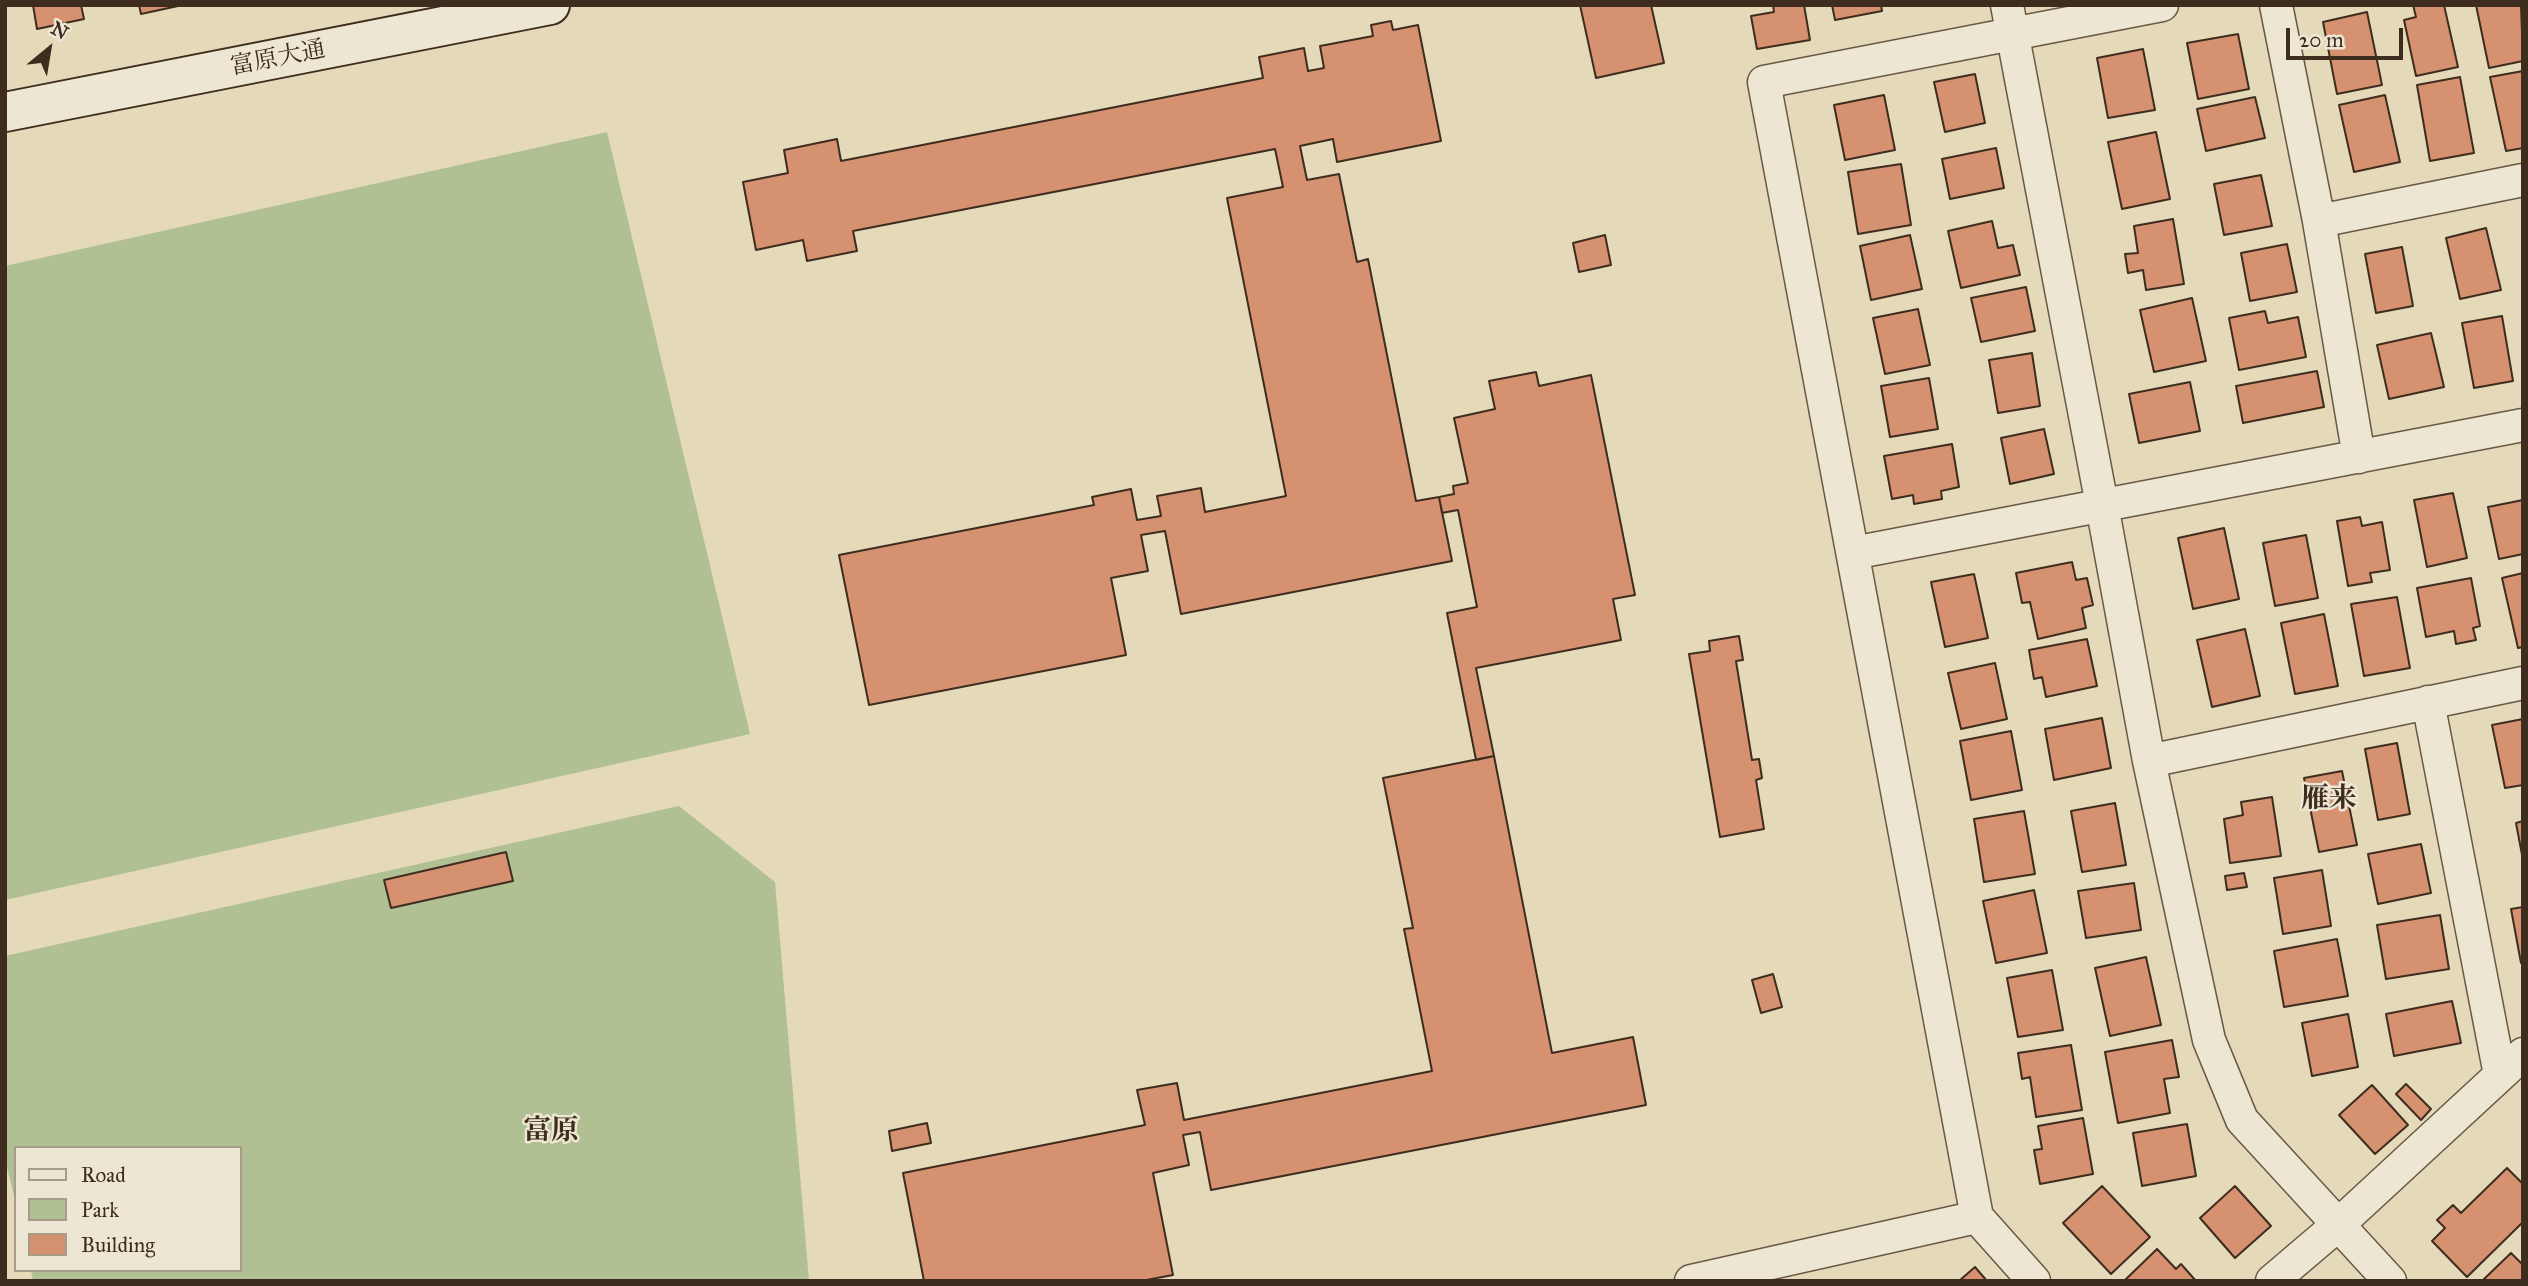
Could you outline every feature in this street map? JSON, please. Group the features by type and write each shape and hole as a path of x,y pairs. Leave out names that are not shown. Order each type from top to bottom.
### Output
{"street":[{"path":"2034,1281 1977,1217 1764,82 2010,20 2162,5"},
{"path":"2276,5 2319,221 2359,457"},
{"name":"富原大通","path":"5,112 535,7"},
{"path":"2010,20 2149,761 2209,1040 2242,1119 2390,1281"},
{"path":"2319,221 2523,180"},
{"path":"1853,553 2523,425"},
{"path":"2149,761 2523,683"},
{"path":"2272,1281 2339,1224 2511,1065 2428,702"},
{"path":"1691,1281 1755,1274 1977,1217"}],"green space":[{"path":"607,132 750,734 5,900 5,266"},
{"path":"679,806 775,882 809,1281 33,1281 31,1272 242,1272 242,1146 14,1146 14,1196 5,1159 5,956"}],"building":[{"path":"33,5 81,5 84,19 37,29"},
{"path":"139,5 178,5 178,6 141,14"},
{"path":"1580,5 1651,5 1664,63 1596,78"},
{"path":"1773,5 1804,5 1810,40 1757,49 1751,16 1774,12"},
{"path":"1832,5 1881,5 1882,11 1835,20"},
{"path":"2413,5 2444,5 2458,67 2416,76 2404,20 2416,17"},
{"path":"2476,5 2521,5 2523,61 2489,68"},
{"path":"2367,12 2382,85 2337,94 2323,22"},
{"path":"1391,21 1393,30 1418,25 1441,141 1337,162 1333,139 1300,146 1307,180 1339,174 1357,262 1368,259 1416,501 1439,497 1452,561 1181,614 1165,531 1141,535 1148,571 1111,578 1126,655 869,705 839,555 1094,505 1092,497 1131,489 1137,520 1161,516 1157,496 1201,488 1205,512 1286,496 1227,198 1283,187 1275,149 853,231 857,251 807,261 803,240 756,250 743,182 788,173 784,150 837,139 841,161 1263,78 1259,57 1304,48 1308,71 1324,68 1320,46 1373,36 1371,25"},
{"path":"2238,34 2249,89 2198,99 2187,43"},
{"path":"2143,49 2155,110 2108,118 2097,58"},
{"path":"2523,71 2523,148 2506,151 2490,77"},
{"path":"1975,74 1985,123 1945,132 1934,82"},
{"path":"2460,77 2474,153 2430,161 2417,85"},
{"path":"1884,95 1895,150 1845,160 1834,105"},
{"path":"2385,95 2400,162 2354,172 2339,105"},
{"path":"2255,97 2265,138 2206,151 2197,109"},
{"path":"2156,132 2170,199 2122,209 2108,142"},
{"path":"1996,148 2004,188 1950,199 1942,159"},
{"path":"1901,164 1911,225 1858,234 1848,172"},
{"path":"2261,175 2272,226 2224,235 2214,184"},
{"path":"2173,219 2184,284 2146,290 2143,270 2128,273 2125,254 2138,253 2134,226"},
{"path":"1992,221 1998,248 2013,245 2020,275 1961,288 1948,231"},
{"path":"2486,228 2501,290 2460,299 2446,238"},
{"path":"1605,235 1611,265 1579,272 1573,243"},
{"path":"1910,235 1922,289 1871,300 1860,246"},
{"path":"2287,244 2297,292 2250,301 2241,253"},
{"path":"2402,247 2413,306 2376,313 2365,254"},
{"path":"2026,287 2035,331 1981,342 1971,298"},
{"path":"2192,298 2206,361 2154,372 2140,310"},
{"path":"1918,309 1930,365 1885,374 1873,318"},
{"path":"2265,311 2268,323 2298,317 2306,357 2239,370 2229,318"},
{"path":"2502,316 2513,381 2474,388 2462,323"},
{"path":"2431,333 2444,387 2389,399 2377,345"},
{"path":"2032,353 2040,406 1998,413 1989,360"},
{"path":"2317,371 2324,407 2243,423 2236,386"},
{"path":"1536,372 1539,386 1591,375 1635,595 1613,599 1621,640 1476,668 1494,756 1476,760 1447,613 1477,607 1458,510 1442,513 1439,497 1454,494 1453,486 1468,483 1454,418 1495,409 1489,381"},
{"path":"1929,378 1938,429 1890,437 1881,386"},
{"path":"2190,382 2200,431 2139,443 2129,394"},
{"path":"2044,429 2054,474 2010,484 2001,438"},
{"path":"1952,444 1959,487 1941,491 1942,499 1914,504 1913,495 1892,499 1884,456"},
{"path":"2453,493 2467,558 2427,567 2414,500"},
{"path":"2523,500 2523,554 2499,559 2488,507"},
{"path":"2360,517 2362,526 2382,522 2390,570 2370,573 2372,582 2348,586 2337,521"},
{"path":"2224,528 2239,599 2193,609 2178,538"},
{"path":"2306,535 2318,598 2275,606 2263,543"},
{"path":"2072,562 2076,580 2087,578 2093,605 2082,608 2086,628 2038,639 2030,602 2022,603 2016,573"},
{"path":"2523,573 2523,647 2518,648 2502,578"},
{"path":"1974,574 1988,638 1945,647 1931,582"},
{"path":"2471,578 2480,626 2473,628 2476,640 2456,644 2454,631 2426,637 2417,588"},
{"path":"2397,597 2410,668 2364,676 2351,604"},
{"path":"2324,614 2338,686 2295,694 2281,623"},
{"path":"2245,629 2260,696 2212,707 2197,640"},
{"path":"1739,636 1743,660 1736,661 1752,760 1759,759 1762,778 1756,780 1764,829 1720,837 1689,654 1710,651 1709,641"},
{"path":"2087,639 2097,686 2046,697 2042,677 2034,679 2029,650"},
{"path":"1995,663 2007,719 1961,729 1948,673"},
{"path":"2102,718 2111,768 2054,780 2045,729"},
{"path":"2523,719 2523,785 2505,788 2492,725"},
{"path":"2011,731 2022,790 1971,800 1960,741"},
{"path":"2397,743 2410,814 2378,820 2365,749"},
{"path":"1494,756 1552,1053 1633,1037 1646,1105 1211,1190 1200,1132 1183,1135 1189,1165 1153,1173 1173,1275 1141,1281 924,1281 903,1173 1145,1125 1137,1090 1177,1083 1184,1120 1432,1071 1404,929 1413,928 1383,778"},
{"path":"2342,771 2357,845 2319,852 2304,778"},
{"path":"2272,797 2281,856 2230,863 2224,819 2243,815 2241,802"},
{"path":"2115,803 2126,865 2082,872 2071,811"},
{"path":"2024,811 2035,874 1984,882 1974,819"},
{"path":"2523,821 2523,860 2516,823"},
{"path":"2421,844 2431,893 2378,904 2368,854"},
{"path":"506,852 513,881 391,908 384,880"},
{"path":"2322,870 2331,926 2283,934 2274,878"},
{"path":"2244,873 2247,887 2227,890 2225,876"},
{"path":"2134,883 2141,930 2086,938 2078,891"},
{"path":"2034,890 2047,953 1996,963 1983,901"},
{"path":"2523,907 2523,963 2521,963 2511,909"},
{"path":"2440,915 2449,969 2386,979 2377,925"},
{"path":"2337,939 2348,996 2284,1007 2274,951"},
{"path":"2146,957 2161,1025 2110,1036 2095,968"},
{"path":"2052,970 2063,1030 2018,1037 2007,978"},
{"path":"1773,974 1782,1007 1761,1013 1752,980"},
{"path":"2452,1001 2461,1043 2394,1056 2386,1014"},
{"path":"2348,1014 2358,1067 2312,1076 2302,1023"},
{"path":"2172,1040 2179,1077 2164,1079 2170,1113 2118,1123 2105,1052"},
{"path":"2071,1045 2082,1110 2036,1117 2030,1077 2022,1079 2018,1053"},
{"path":"2406,1084 2431,1109 2421,1120 2396,1094"},
{"path":"2372,1085 2408,1125 2375,1154 2339,1115"},
{"path":"2083,1118 2093,1174 2040,1184 2034,1150 2042,1149 2038,1126"},
{"path":"927,1123 931,1143 892,1151 889,1131"},
{"path":"2187,1124 2196,1176 2142,1186 2133,1133"},
{"path":"2507,1168 2523,1184 2523,1222 2467,1277 2432,1241 2445,1228 2437,1220 2453,1205 2461,1213"},
{"path":"2102,1186 2150,1237 2111,1274 2063,1223"},
{"path":"2235,1186 2271,1226 2235,1258 2200,1218"},
{"path":"2157,1249 2176,1269 2181,1264 2196,1281 2124,1281"},
{"path":"2511,1253 2523,1265 2523,1281 2482,1281"},
{"path":"1975,1267 1987,1281 1959,1281"}],"district":[{"name":"雁来","path":"2329,800"},
{"name":"富原","path":"551,1132"}]}
